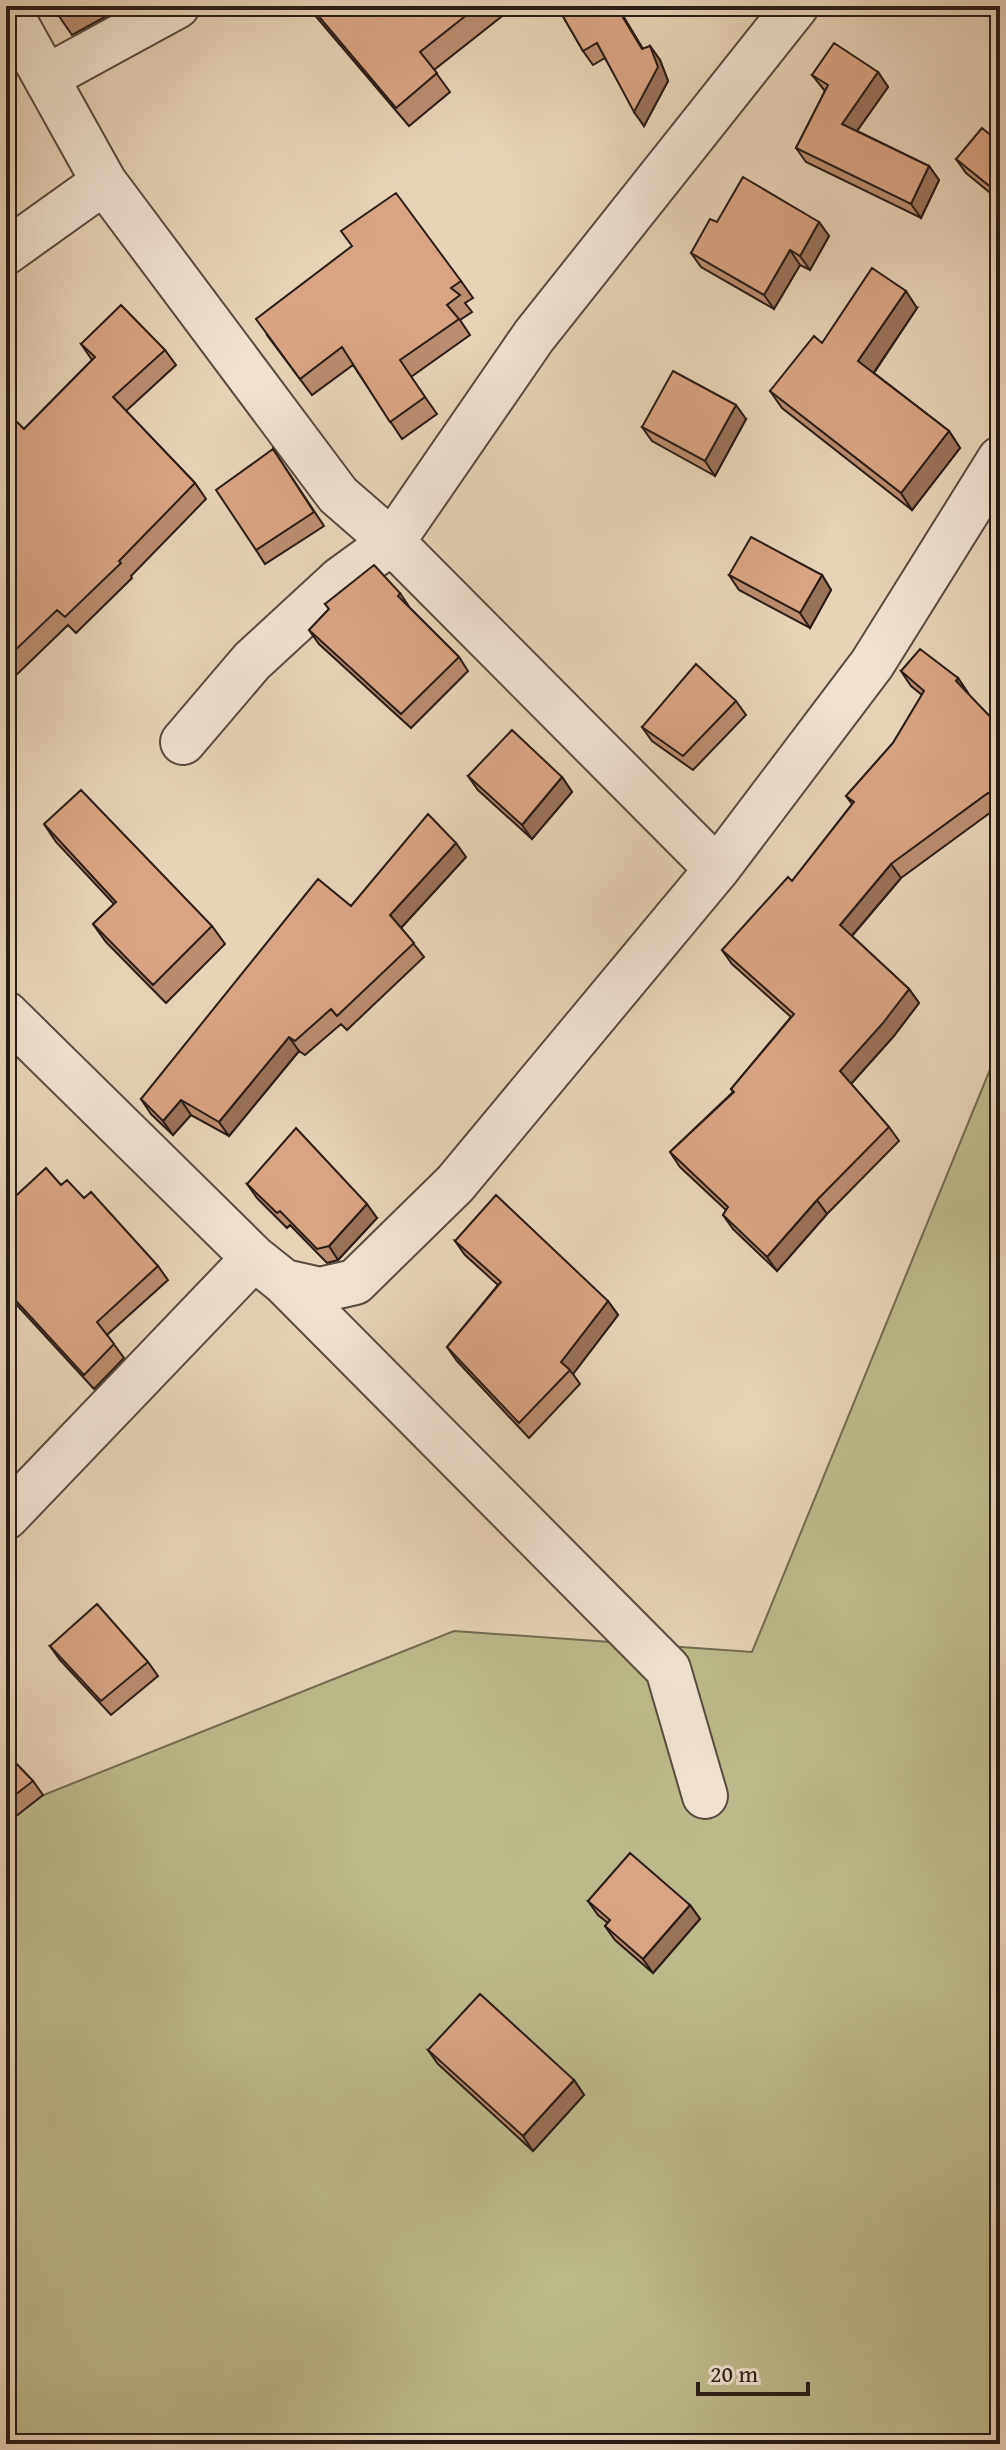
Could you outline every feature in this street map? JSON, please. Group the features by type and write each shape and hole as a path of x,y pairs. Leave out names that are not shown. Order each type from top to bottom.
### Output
{"street":[{"path":"6,6 104,182 338,495 392,542 717,869"},
{"path":"47,77 177,6"},
{"path":"183,742 252,661 341,579 392,542 534,336 796,6"},
{"path":"6,252 104,182"},
{"path":"269,1270 320,1290 355,1282 455,1184 717,869 872,664 1000,459"},
{"path":"6,1014 269,1270 668,1669 705,1796"},
{"path":"6,1517 269,1270"}],"shaded area":[{"path":"1000,1045 1000,2444 6,2444 6,1810 454,1631 752,1652"}],"building":[{"path":"52,6 75,6 58,15"},
{"path":"310,6 380,6 387,14 397,6 478,6 420,52 437,73 396,108"},
{"path":"557,6 616,6 642,49 650,46 658,67 634,112 597,43 583,51"},
{"path":"834,43 878,72 842,124 929,166 911,204 796,148 828,85 812,75"},
{"path":"982,128 1000,143 1000,178 992,188 956,159"},
{"path":"743,177 819,222 800,256 790,250 764,295 691,253 710,219 717,222"},
{"path":"396,193 461,281 451,288 460,295 447,305 459,319 400,360 425,397 390,422 342,347 300,379 256,319 352,246 341,231"},
{"path":"872,268 906,291 858,361 949,431 901,493 770,391 814,336 822,343"},
{"path":"121,305 165,350 113,397 195,483 119,561 121,563 65,617 57,610 6,659 6,423 12,417 24,429 95,357 81,344"},
{"path":"673,371 736,405 705,461 642,427"},
{"path":"273,449 314,512 256,550 216,490"},
{"path":"751,537 822,575 800,613 729,575"},
{"path":"374,565 400,593 398,596 459,657 401,714 309,630 329,609 325,604"},
{"path":"920,649 958,678 956,681 1000,727 1000,784 891,864 840,925 909,989 840,1071 889,1127 817,1200 767,1257 723,1215 728,1207 670,1152 734,1092 731,1089 794,1014 722,950 788,877 792,881 854,802 846,796 893,743 924,691 901,671"},
{"path":"696,664 736,701 683,756 642,727"},
{"path":"512,730 562,777 522,825 468,776"},
{"path":"81,790 212,926 153,985 93,924 116,902 44,824"},
{"path":"428,814 456,843 390,915 414,943 337,1016 331,1009 295,1041 289,1037 219,1122 181,1100 163,1121 141,1099 318,879 351,906"},
{"path":"296,1128 367,1204 329,1246 317,1249 280,1211 277,1213 247,1184"},
{"path":"46,1168 61,1185 67,1180 84,1198 91,1192 158,1266 97,1322 114,1344 84,1375 6,1290 6,1205"},
{"path":"496,1195 608,1301 561,1362 570,1370 519,1423 447,1347 501,1282 455,1241"},
{"path":"97,1604 148,1662 101,1701 50,1646"},
{"path":"6,1753 33,1781 6,1802"},
{"path":"630,1853 690,1905 643,1959 605,1926 610,1920 588,1901"},
{"path":"480,1994 574,2080 523,2136 428,2050"}]}
